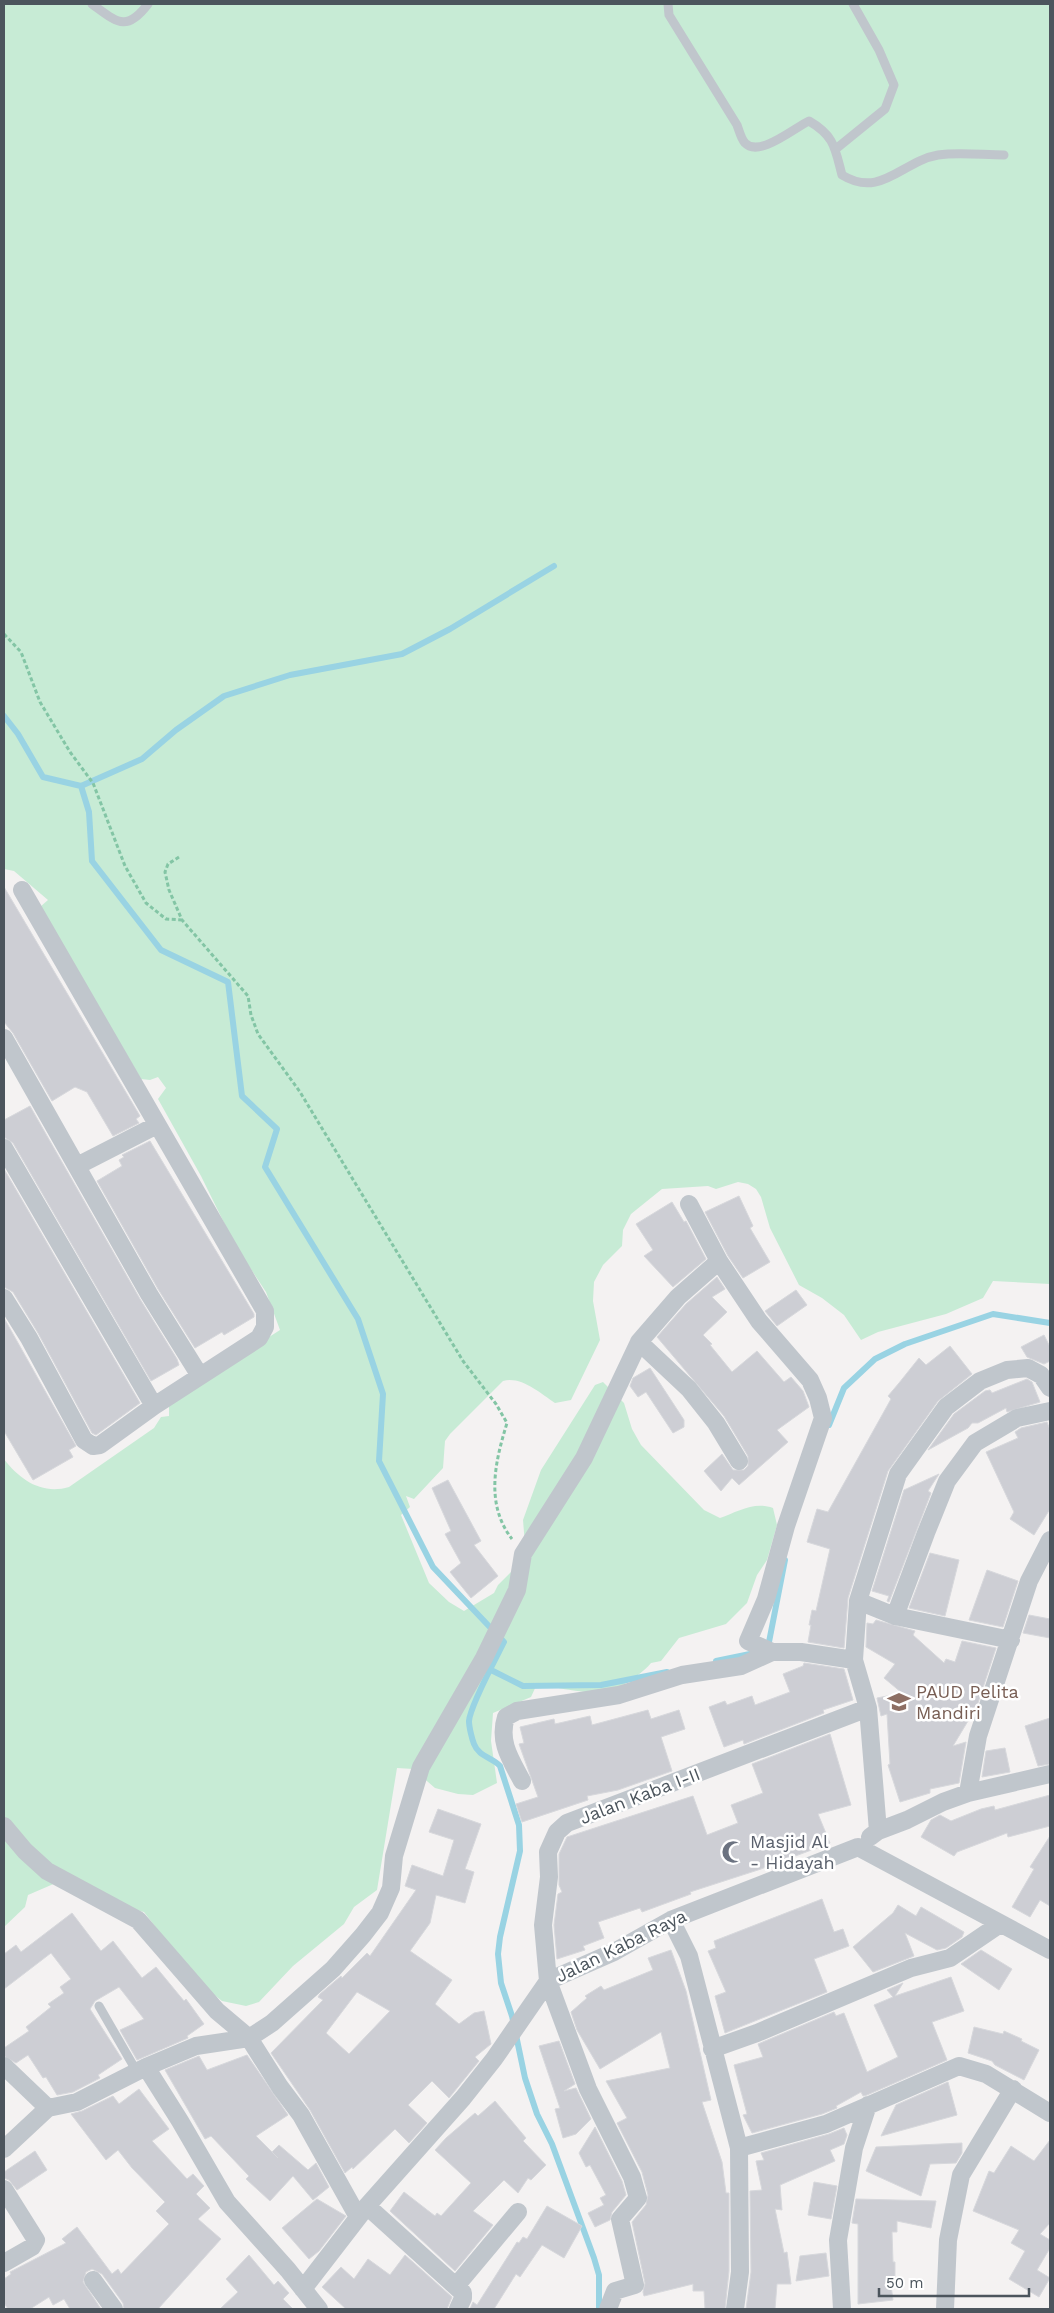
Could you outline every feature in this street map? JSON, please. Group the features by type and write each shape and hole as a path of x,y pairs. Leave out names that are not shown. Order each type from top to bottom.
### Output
{"street":[{"path":"4,1298 89,1444 100,1445 154,1406 260,1338 265,1327 265,1311 174,1149 156,1124 22,890"},
{"path":"4,1038 149,1294 200,1376"},
{"path":"76,1166 156,1124"},
{"path":"4,1148 10,1171 154,1406"},
{"path":"688,1204 719,1261 759,1320 810,1380 818,1398 823,1418 786,1526 766,1599 748,1641 765,1649 854,1660"},
{"path":"4,2149 48,2108 77,2102 141,2069 196,2046 249,2038 272,2023 333,1969 380,1913 391,1888 394,1856 420,1767 484,1658 516,1590 523,1554 584,1458 639,1342 678,1298 719,1261"},
{"path":"639,1342 689,1389 716,1423 739,1461"},
{"path":"878,1831 868,1708 854,1660 858,1601 898,1474 946,1406 980,1381 1018,1368 1028,1368 1041,1375 1050,1388"},
{"path":"895,1616 947,1482 975,1443 1017,1418 1050,1411"},
{"path":"968,1793 978,1736 1029,1581 1050,1540"},
{"path":"858,1601 895,1616 1011,1640"},
{"path":"522,1781 504,1746 503,1727 506,1717 517,1710 619,1695 682,1675 741,1666 765,1649"},
{"name":"Jalan Kaba I-II","path":"608,2309 615,2291 634,2284 620,2219 638,2198 632,2177 588,2089 548,1981 543,1926 549,1877 548,1852 556,1832 567,1824 868,1708"},
{"name":"Jalan Kaba Raya","path":"303,2289 363,2211 463,2098 494,2059 548,1981 614,1952 671,1920 858,1847 878,1831 968,1793 1050,1774"},
{"path":"4,1826 25,1851 47,1871 138,1920 217,2011 249,2038 280,2087 301,2114 363,2211 463,2293 458,2309"},
{"path":"858,1847 1050,1950"},
{"path":"671,1920 689,1956 739,2148 740,2272 735,2309"},
{"path":"712,2049 757,2033 911,1968 950,1958 1000,1924"},
{"path":"4,2066 48,2108"},
{"path":"739,2148 826,2124 959,2066 986,2074 1050,2112"},
{"path":"141,2069 180,2121 227,2202 319,2309"},
{"path":"945,2309 948,2240 961,2175 1013,2089"},
{"path":"842,2309 838,2240 854,2148 868,2105"},
{"path":"4,2189 36,2240 32,2247 4,2263"},
{"path":"456,2286 518,2212"},
{"path":"93,2280 114,2309"}],"lane":[{"path":"92,4 117,22 126,23 134,20 148,4"},
{"path":"668,4 669,15 737,125 745,143 754,148 764,148 809,122 823,130 837,148 842,175 855,183 866,185 899,173 933,156 1004,155"},
{"path":"837,148 885,109 894,85 879,50 853,4"},
{"path":"99,2006 141,2069"}],"path":[{"path":"4,634 21,652 40,702 70,752 93,782 125,866 146,903 166,919 182,920"},
{"path":"179,857 168,864 165,872 169,890 182,920 248,996 251,1015 258,1034 300,1092 463,1361 496,1404 507,1423 496,1457 494,1496 504,1528 523,1554"}],"green space":[{"path":"4,4 1050,4 1050,1284 993,1281 983,1298 946,1314 878,1332 861,1340 844,1315 822,1298 799,1285 770,1228 761,1197 756,1189 748,1184 738,1182 716,1189 708,1186 662,1189 631,1214 623,1230 622,1246 603,1265 594,1282 593,1301 600,1340 571,1400 555,1403 523,1383 510,1380 503,1381 450,1434 445,1441 443,1468 414,1499 406,1496 410,1507 401,1515 429,1583 449,1602 464,1611 494,1593 498,1585 526,1557 523,1520 541,1470 595,1385 603,1382 624,1403 632,1429 641,1445 704,1510 720,1518 752,1507 766,1506 773,1508 777,1525 767,1560 757,1575 747,1603 726,1624 679,1638 661,1661 651,1663 638,1675 615,1689 603,1692 584,1692 537,1684 531,1697 493,1713 491,1741 497,1783 473,1795 458,1794 435,1788 413,1769 397,1768 377,1890 354,1907 344,1924 293,1966 259,2002 246,2006 222,2001 198,1982 144,1912 124,1907 72,1876 28,1895 25,1907 4,1927 4,1459 10,1467 32,1484 50,1489 69,1487 154,1428 161,1417 169,1416 169,1402 280,1330 266,1292 235,1245 201,1176 158,1099 166,1088 158,1077 150,1080 141,1079 40,907 48,900 14,871 4,869"}],"building":[{"path":"4,887 140,1116 136,1119 139,1123 113,1136 87,1092 75,1087 52,1101 13,1033 4,1022"},
{"path":"30,1106 140,1299 177,1359 179,1365 151,1381 13,1143 4,1137 4,1120"},
{"path":"150,1141 254,1314 254,1317 224,1335 222,1332 195,1348 158,1289 97,1181 122,1166 119,1160 124,1157 122,1155"},
{"path":"4,1169 140,1403 96,1435 92,1433 38,1333 13,1292 4,1287"},
{"path":"739,1196 753,1226 750,1228 770,1262 743,1278 728,1256 705,1212"},
{"path":"672,1202 684,1222 686,1221 706,1259 673,1287 644,1256 653,1250 636,1224"},
{"path":"717,1277 725,1289 712,1297 727,1312 703,1335 712,1344 710,1345 732,1372 757,1351 784,1382 791,1377 803,1391 809,1407 777,1430 788,1442 739,1485 732,1478 721,1491 704,1471 722,1454 733,1470 744,1470 748,1466 748,1456 724,1416 657,1337 686,1304"},
{"path":"796,1290 807,1305 777,1326 765,1311"},
{"path":"4,1318 76,1446 69,1450 73,1457 33,1480 4,1431"},
{"path":"1044,1335 1050,1347 1050,1361 1044,1364 1027,1357 1021,1347"},
{"path":"950,1346 972,1374 938,1401 888,1471 848,1598 844,1648 808,1642 812,1610 816,1611 830,1549 807,1542 817,1509 828,1512 891,1399 888,1396 919,1358 926,1365"},
{"path":"650,1368 684,1420 684,1427 673,1433 646,1392 638,1397 630,1386 633,1378"},
{"path":"1027,1379 1032,1382 1040,1402 1007,1412 1006,1408 978,1423 972,1423 968,1428 928,1450 954,1414 985,1391 990,1390 992,1393"},
{"path":"1047,1422 1050,1430 1050,1509 1034,1535 1010,1519 1014,1512 986,1452 1018,1438 1015,1432 1021,1428"},
{"path":"939,1474 928,1491 931,1493 889,1602 887,1601 889,1596 872,1591 904,1490"},
{"path":"448,1480 481,1541 474,1545 498,1576 471,1598 450,1572 461,1563 445,1534 451,1531 432,1488"},
{"path":"930,1553 959,1560 945,1616 909,1608"},
{"path":"987,1570 1018,1581 1003,1627 969,1620"},
{"path":"1029,1615 1050,1619 1050,1638 1023,1633"},
{"path":"876,1620 915,1631 913,1635 944,1663 946,1659 955,1662 962,1641 996,1648 977,1706 953,1746 966,1742 959,1783 930,1789 930,1793 900,1802 888,1765 890,1764 887,1714 881,1716 877,1698 902,1693 884,1678 895,1664 866,1647 867,1623 873,1624"},
{"path":"804,1663 844,1669 853,1700 823,1710 824,1713 744,1744 743,1740 724,1747 709,1707 725,1701 727,1705 752,1696 755,1705 790,1692 783,1674 803,1666"},
{"path":"648,1710 651,1719 679,1710 685,1729 661,1737 672,1771 618,1790 587,1796 588,1800 522,1822 516,1804 538,1797 519,1744 524,1743 520,1727 554,1719 555,1724 590,1716 592,1725"},
{"path":"1050,1718 1050,1764 1038,1766 1025,1726"},
{"path":"830,1734 851,1805 818,1814 830,1843 761,1869 690,1892 691,1894 642,1912 640,1908 598,1922 604,1938 583,1946 585,1950 557,1959 554,1925 558,1894 562,1892 559,1885 559,1854 567,1837 693,1796 707,1835 738,1823 731,1805 763,1793 752,1764"},
{"path":"1005,1748 1010,1772 982,1777 986,1751"},
{"path":"1050,1795 1050,1826 1008,1837 1007,1833 957,1852 954,1856 921,1837 931,1820 940,1815 951,1821 981,1809 994,1806 995,1810"},
{"path":"438,1809 481,1824 465,1869 474,1872 465,1903 436,1895 430,1923 410,1951 452,1980 435,2004 459,2024 474,2013 484,2011 491,2044 475,2057 479,2061 449,2098 432,2081 408,2105 427,2123 409,2143 395,2129 353,2169 352,2167 345,2173 310,2110 271,2053 323,2000 318,1997 320,1994 341,1976 342,1978 367,1953 370,1956 416,1890 405,1886 412,1865 443,1876 454,1840 429,1832","holes":["357,1992 390,2011 349,2054 326,2033"]},
{"path":"1050,1836 1050,1906 1040,1900 1030,1917 1012,1907 1034,1869 1030,1867"},
{"path":"822,1899 834,1932 843,1929 849,1946 814,1959 827,1992 725,2033 715,1996 726,1992 708,1951 716,1948 714,1941"},
{"path":"898,1905 916,1916 921,1907 964,1932 962,1937 946,1948 937,1950 905,1933 914,1956 873,1972 853,1947 893,1913"},
{"path":"72,1913 101,1951 113,1941 142,1978 156,1967 184,2001 186,1999 204,2024 187,2036 188,2038 137,2060 120,2030 144,2019 119,1987 95,2001 90,2009 122,2059 98,2075 100,2078 73,2092 57,2095 46,2077 43,2078 28,2055 16,2063 4,2056 4,2048 29,2031 26,2027 51,2007 48,2004 64,1993 60,1987 71,1979 51,1953 4,1989 4,1954 16,1945 21,1952"},
{"path":"671,1950 686,1991 711,2100 702,2102 722,2162 726,2193 729,2193 729,2271 725,2309 705,2309 704,2291 693,2291 693,2284 644,2296 643,2292 645,2283 632,2222 646,2205 648,2195 642,2172 617,2123 627,2118 606,2081 670,2068 661,2032 600,2069 577,2030 571,2012 587,1998 585,1996 601,1986 604,1990 653,1970 648,1958"},
{"path":"981,1950 1012,1969 999,1990 961,1964"},
{"path":"951,1977 964,2011 932,2022 947,2060 867,2095 863,2096 861,2092 836,2106 837,2108 822,2114 752,2133 743,2115 747,2114 734,2065 763,2057 758,2044 834,2012 836,2016 844,2013 867,2072 898,2057 874,2005 893,1997 887,1990 903,1983 895,1996"},
{"path":"974,2027 1003,2034 1004,2031 1022,2039 1021,2041 1039,2050 1024,2080 995,2065 992,2061 968,2053"},
{"path":"559,2041 575,2084 564,2091 576,2088 591,2119 576,2134 563,2138 555,2109 560,2108 539,2046"},
{"path":"247,2055 288,2115 256,2136 272,2152 279,2145 308,2170 316,2163 329,2187 313,2200 293,2176 270,2201 246,2179 249,2176 211,2136 205,2139 165,2070 199,2056 207,2070"},
{"path":"948,2082 957,2115 881,2136 896,2105"},
{"path":"139,2089 169,2129 152,2141 187,2179 193,2174 204,2186 196,2194 210,2208 198,2219 221,2239 158,2309 124,2309 123,2303 102,2274 92,2269 86,2272 83,2282 101,2309 70,2309 64,2299 53,2305 49,2297 30,2309 8,2309 4,2303 4,2279 11,2274 10,2272 66,2243 62,2239 77,2227 112,2274 118,2269 121,2274 169,2224 156,2211 165,2202 132,2168 118,2150 106,2160 71,2114 82,2111 113,2096 119,2104"},
{"path":"495,2101 526,2138 523,2141 546,2165 531,2180 528,2178 518,2193 504,2180 473,2211 493,2225 455,2271 390,2211 404,2192 435,2216 437,2213 441,2216 471,2183 435,2150 475,2113 478,2116"},
{"path":"595,2127 622,2181 626,2195 612,2212 610,2220 595,2227 588,2213 604,2205 600,2198 606,2195 590,2165 586,2167 579,2153"},
{"path":"844,2128 847,2135 844,2144 830,2150 835,2161 780,2185 782,2210 775,2209 784,2253 787,2252 791,2284 777,2284 775,2309 746,2309 751,2272 750,2191 762,2190 756,2161 764,2160 761,2153"},
{"path":"1050,2140 1050,2223 1040,2234 1050,2240 1050,2248 1037,2270 1050,2278 1039,2297 1009,2279 1025,2251 1011,2243 1019,2230 973,2211 989,2171 994,2173 1011,2146 1034,2161"},
{"path":"962,2143 962,2153 956,2163 930,2164 921,2196 866,2171 876,2147"},
{"path":"35,2151 47,2170 17,2190 9,2180 4,2178 4,2172"},
{"path":"814,2182 837,2186 831,2219 808,2215"},
{"path":"317,2199 346,2216 319,2251 309,2259 282,2228"},
{"path":"856,2199 936,2201 931,2228 897,2221 897,2232 892,2232 895,2278 890,2278 893,2300 858,2304 858,2224 852,2223"},
{"path":"547,2206 582,2226 564,2258 542,2245 520,2277 516,2274 494,2309 470,2309 473,2302 477,2305 517,2242 519,2243 523,2237 527,2239"},
{"path":"826,2253 829,2276 796,2281 800,2256"},
{"path":"249,2255 274,2285 278,2281 289,2293 283,2299 293,2309 220,2309 238,2292 226,2279"},
{"path":"405,2255 452,2297 447,2309 346,2309 322,2287 341,2267 354,2279 368,2259 390,2275"}],"waterway":[{"path":"81,786 142,759 176,730 224,696 290,675 402,654 450,629 554,566"},
{"path":"4,716 18,734 43,777 81,786 89,812 92,861 161,950 228,982 242,1096 277,1129 265,1167 358,1319 383,1394 379,1461 433,1567 504,1642 478,1694 469,1721 476,1748 500,1766 519,1825 520,1851 500,1937 498,1954 501,1983 512,2016 525,2078 537,2114 552,2144 594,2258 599,2275 599,2309"},
{"path":"829,1425 844,1388 875,1359 905,1344 993,1314 1050,1323"},
{"path":"765,1647 769,1642 785,1560"},
{"path":"716,1661 750,1654"},
{"path":"491,1670 523,1686 601,1685 667,1672"}],"place":[{"name":"PAUD Pelita Mandiri","path":"899,1702"},
{"name":"Masjid Al - Hidayah","path":"733,1852"}]}
